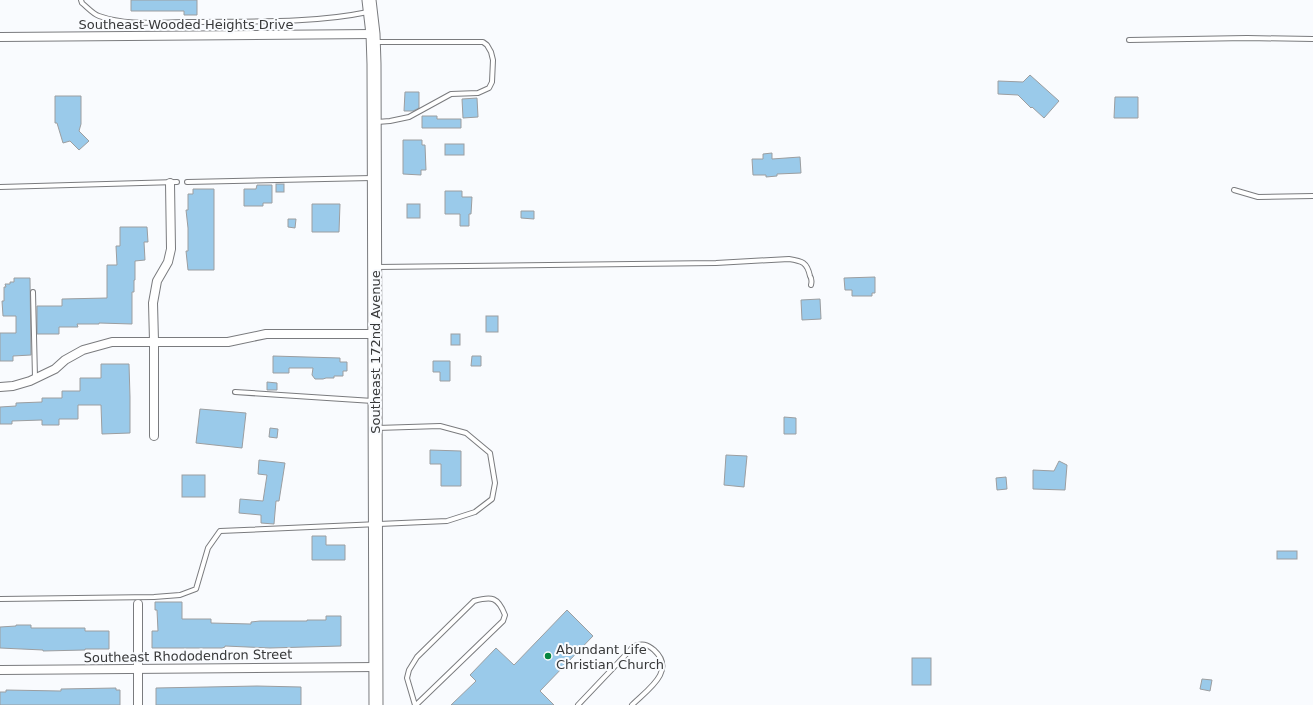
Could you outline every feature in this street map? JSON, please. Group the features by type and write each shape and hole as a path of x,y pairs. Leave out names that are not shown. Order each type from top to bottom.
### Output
{"main road":[{"name":"Southeast 172nd Avenue","path":"370,6 373,38 374,122 376,705"}],"street":[{"name":"Southeast Wooded Heights Drive","path":"0,37 373,38"},
{"path":"154,436 153,297 157,281 168,262 171,249 174,183"},
{"path":"0,386 13,386 35,379 55,369 65,360 83,350 112,342 228,342 266,334 375,334"},
{"path":"138,604 138,705"},
{"name":"Southeast Rhododendron Street","path":"0,670 376,666"}],"lane":[{"path":"81,0 82,3 97,16 132,22 321,19 344,17 370,6"},
{"path":"373,38 483,42 487,45 491,52 493,70 492,82 489,88 478,93 451,94 409,117 390,121 374,122"},
{"path":"1129,40 1247,38 1313,39"},
{"path":"187,182 374,178"},
{"path":"0,187 174,183"},
{"path":"1234,190 1258,197 1313,196"},
{"path":"375,267 716,263 790,259 801,260 808,267 812,282 811,285"},
{"path":"33,292 35,379"},
{"path":"236,392 375,402"},
{"path":"0,599 154,597 180,595 196,589 208,548 220,531 447,522 475,512 492,499 495,484 490,453 466,433 440,426 375,428"},
{"path":"484,598 491,598 498,602 505,615 504,621 416,705 407,678 409,670 417,657 474,601 484,598"},
{"path":"578,705 634,646 641,643 648,645 659,655 662,660 662,668 659,679 632,705"}],"building":[{"path":"131,0 197,0 197,15 184,15 184,11 131,11"},
{"path":"1030,75 1059,101 1044,118 1018,95 998,94 998,81 1023,82"},
{"path":"405,92 419,92 419,108 413,111 404,111"},
{"path":"55,96 81,96 81,124 79,131 89,141 79,150 70,141 63,143 57,123 55,123"},
{"path":"1115,97 1138,97 1138,118 1114,118"},
{"path":"477,98 478,117 463,118 462,99"},
{"path":"422,116 437,116 437,119 461,119 461,128 422,128"},
{"path":"403,140 422,140 422,145 425,145 426,170 421,170 421,175 403,174"},
{"path":"445,144 464,144 464,155 445,155"},
{"path":"772,153 772,159 800,157 801,173 777,174 777,176 766,177 766,175 753,175 752,159 763,159 763,154"},
{"path":"276,184 284,184 284,192 276,192"},
{"path":"257,185 272,185 272,203 263,203 263,206 244,206 244,189 256,189"},
{"path":"193,189 214,189 214,270 188,270 186,251 188,251 188,228 186,210 188,210 188,194 193,194"},
{"path":"445,191 462,191 462,197 472,197 471,214 469,214 469,226 460,226 460,214 445,214"},
{"path":"312,204 340,204 339,232 312,232"},
{"path":"407,204 420,204 420,218 407,218"},
{"path":"521,211 534,211 534,219 521,218"},
{"path":"288,219 296,219 295,228 288,227"},
{"path":"120,227 147,227 148,242 144,242 145,260 135,261 134,292 132,292 132,324 77,324 78,327 59,327 59,334 37,334 37,306 62,306 62,299 107,298 107,265 117,265 116,246 120,246"},
{"path":"875,277 875,293 872,293 872,296 852,296 852,290 845,290 844,278"},
{"path":"14,278 30,278 31,355 13,356 13,361 0,361 0,333 16,333 16,316 3,316 2,301 4,301 5,284 14,282"},
{"path":"820,299 821,319 802,320 801,300"},
{"path":"486,316 498,316 498,332 486,332"},
{"path":"451,334 460,334 460,345 451,345"},
{"path":"273,356 340,358 340,362 347,362 347,371 343,371 343,376 334,376 334,378 323,379 315,379 312,375 313,368 289,368 289,373 273,373"},
{"path":"472,356 481,356 481,366 471,366"},
{"path":"433,361 450,361 450,381 440,381 440,372 433,372"},
{"path":"101,364 129,364 130,433 102,434 101,405 78,405 78,419 59,419 59,425 42,425 42,420 12,421 12,424 0,424 0,407 16,406 16,403 42,402 42,398 62,398 62,391 80,391 80,378 101,378"},
{"path":"267,382 277,383 277,390 267,390"},
{"path":"200,409 246,413 242,448 196,443"},
{"path":"784,417 796,418 796,434 784,434"},
{"path":"270,428 278,429 277,438 269,437"},
{"path":"430,450 461,451 461,486 441,486 441,464 430,464"},
{"path":"726,455 747,456 744,487 724,485"},
{"path":"259,460 285,463 279,501 276,501 274,524 261,523 261,515 239,513 240,499 263,501 267,475 258,474"},
{"path":"1059,461 1067,465 1065,490 1033,489 1033,470 1054,471"},
{"path":"182,475 205,475 205,497 182,497"},
{"path":"1006,477 1007,489 997,490 996,478"},
{"path":"312,536 326,536 326,545 345,545 345,560 312,560"},
{"path":"1277,551 1297,551 1297,559 1277,559"},
{"path":"155,602 182,602 182,619 211,619 211,623 251,624 251,622 260,621 326,620 326,616 341,616 341,646 270,648 225,646 222,648 152,648 152,631 158,631"},
{"name":"Abundant Life Christian Church","path":"567,610 593,636 540,691 554,705 451,705 476,681 470,675 496,648 514,665"},
{"path":"31,625 31,628 85,628 85,631 109,631 109,649 43,651 0,648 0,627"},
{"path":"912,658 931,658 931,685 912,685"},
{"path":"1202,679 1212,680 1210,691 1200,689"},
{"path":"257,686 301,687 301,705 156,705 156,688"},
{"path":"116,688 116,690 120,690 120,705 0,705 0,692 6,692 6,690 61,691 61,689"}],"place":[{"name":"Abundant Life Christian Church","path":"548,656"}]}
